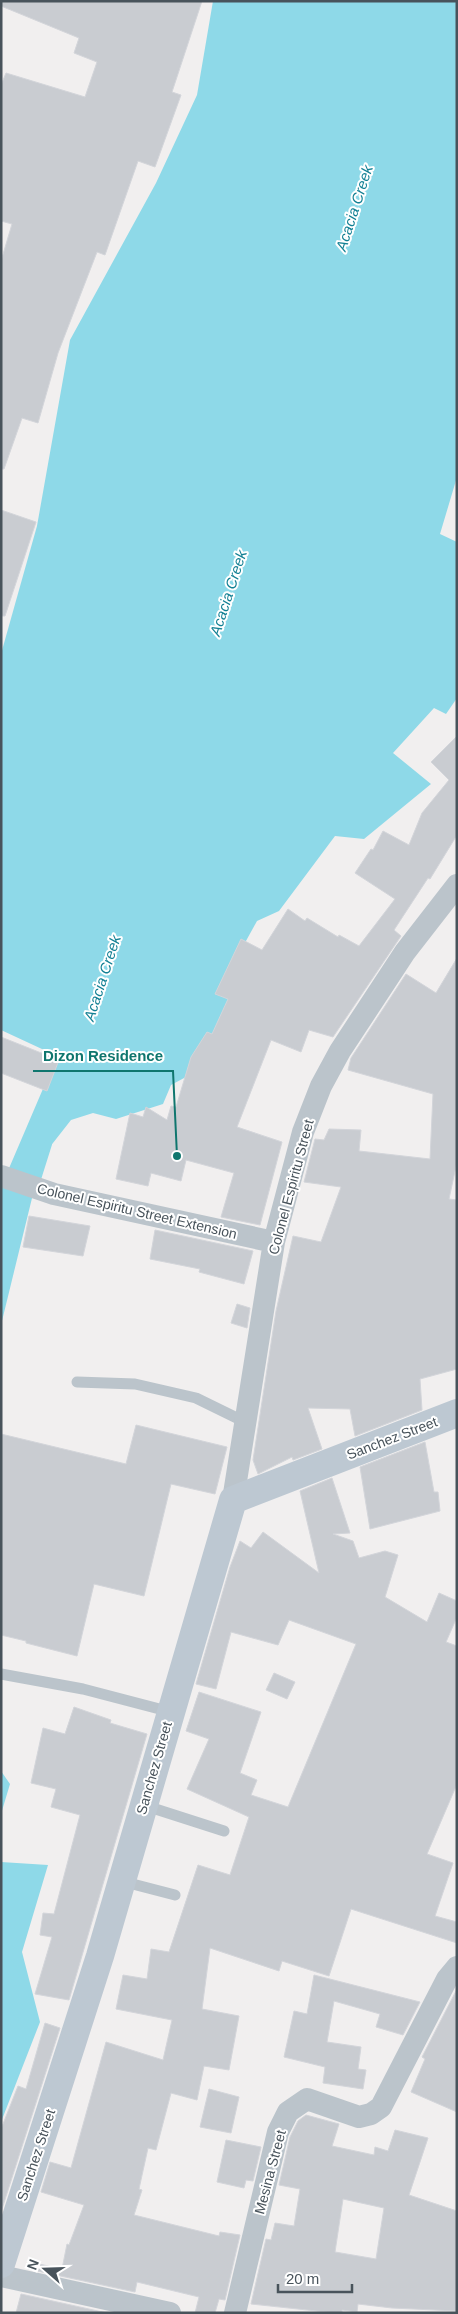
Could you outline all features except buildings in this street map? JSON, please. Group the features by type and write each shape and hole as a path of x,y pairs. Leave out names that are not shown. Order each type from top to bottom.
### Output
{"street":[{"name":"Colonel Espiritu Street","path":"233,1500 274,1242 303,1132 321,1086 340,1051 405,952 457,884"},
{"name":"Colonel Espiritu Street Extension","path":"1,1176 54,1194 274,1242"},
{"name":"Sanchez Street","path":"1,2264 100,1956 233,1500 457,1413"},
{"name":"Mesina Street","path":"235,2313 278,2132 288,2112 307,2099 359,2117 371,2114 381,2107 447,1979 457,1967"},
{"path":"1,2276 170,2313"}],"lane":[{"path":"77,1382 135,1384 188,1396 196,1398 245,1422"},
{"path":"1,1674 83,1689 171,1712"},
{"path":"143,1805 224,1831"},
{"path":"121,1881 175,1895"}],"water":[{"path":"213,1 457,1 457,477 440,534 457,542 457,698 446,714 434,708 393,753 431,784 364,839 335,836 279,911 257,921 241,950 214,1062 171,1085 163,1104 116,1119 93,1113 71,1120 42,1157 37,1182 7,1173 57,1056 1,1030 1,654 37,526 70,340 156,183 197,95"},
{"path":"1,1187 33,1194 1,1325"},
{"path":"1,1771 10,1784 1,1814"},
{"path":"1,1862 48,1865 22,1952 40,2022 1,2122"}],"waterway":[{"name":"Acacia Creek","path":"37,1179 48,1144"}],"place":[{"name":"Dizon Residence","path":"177,1156"}]}
